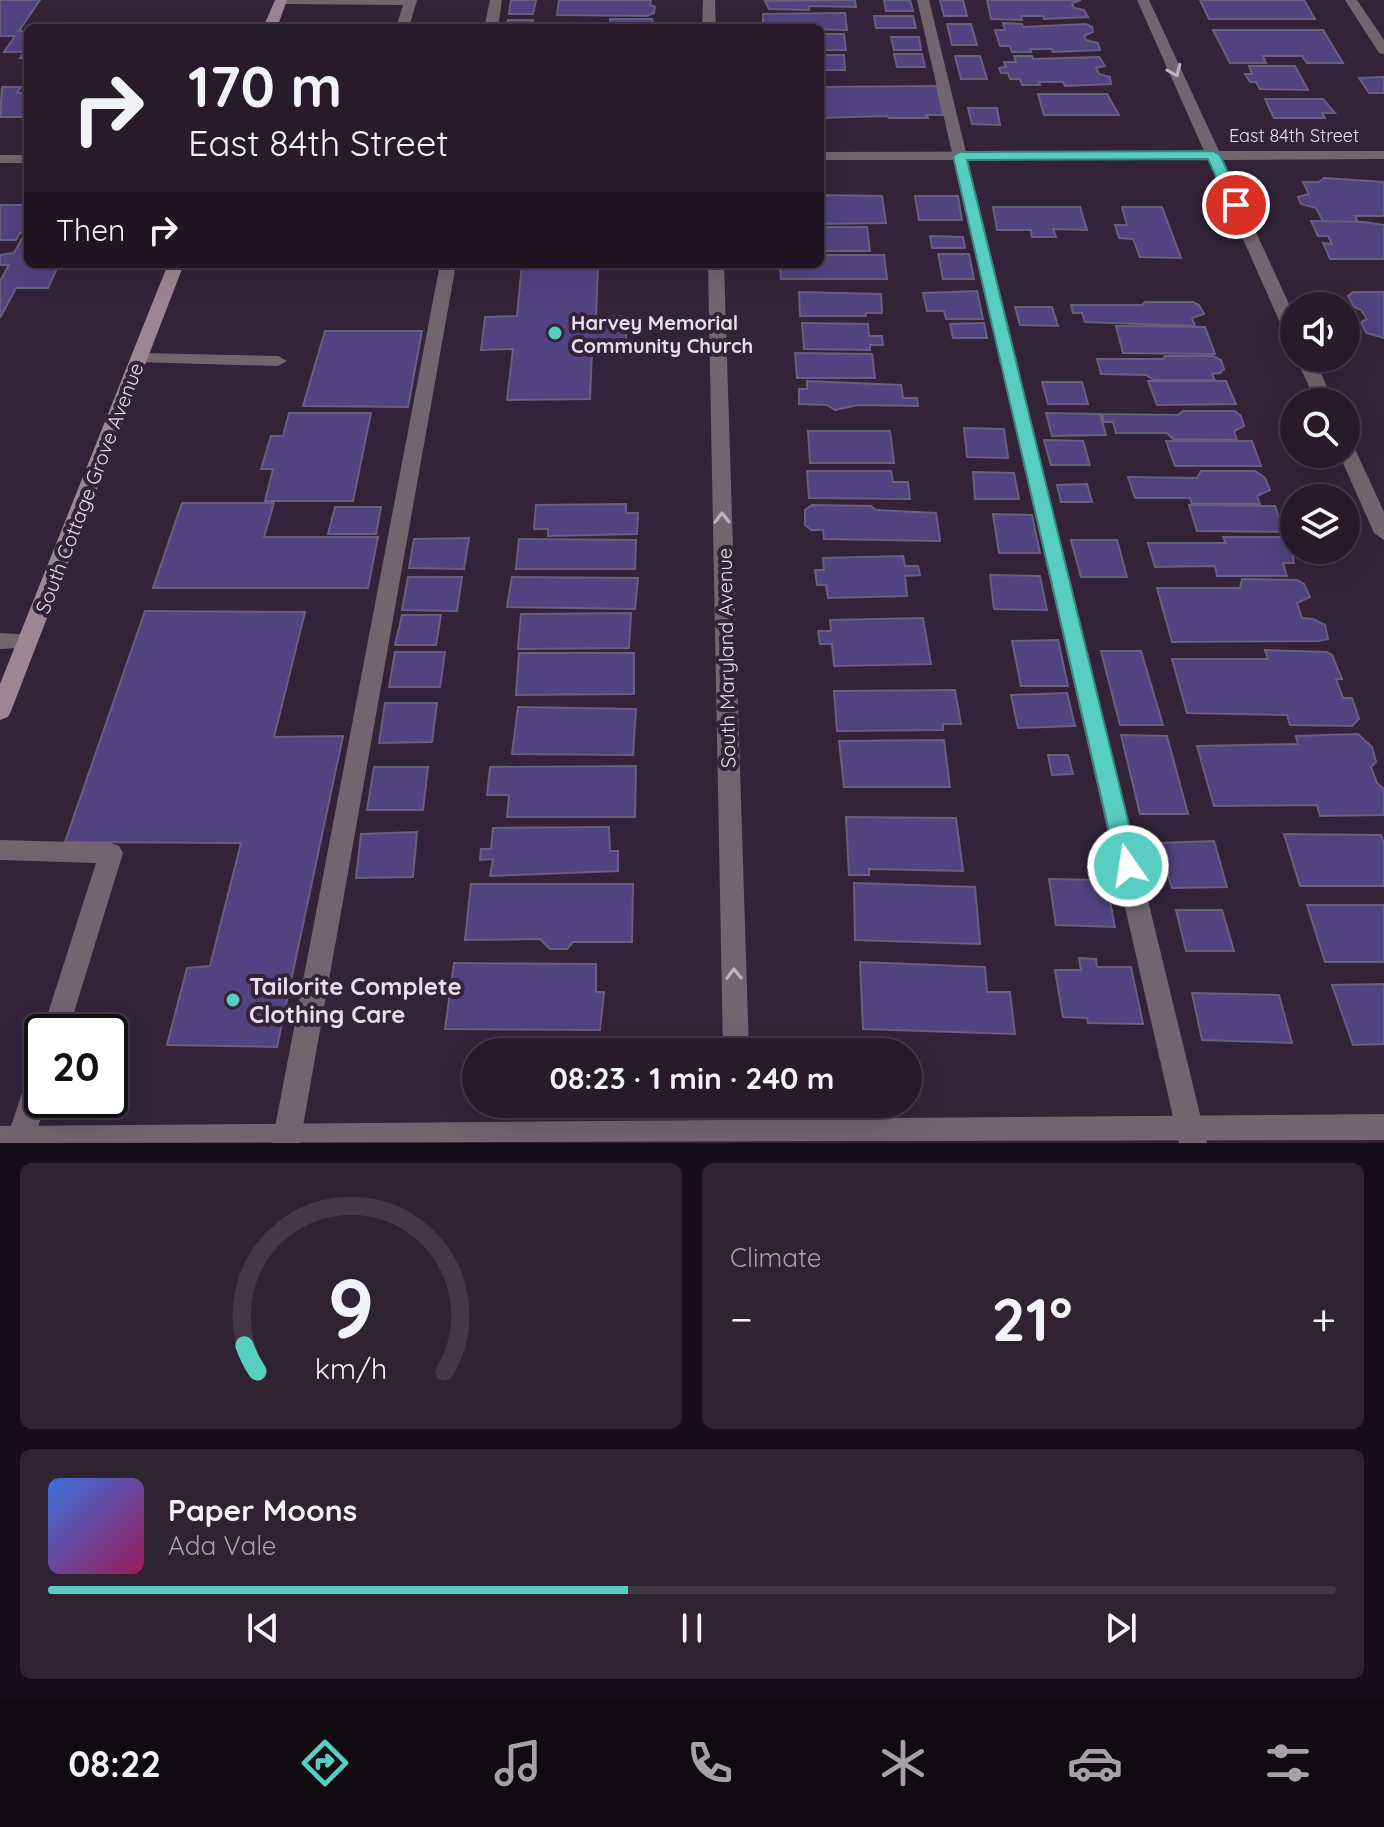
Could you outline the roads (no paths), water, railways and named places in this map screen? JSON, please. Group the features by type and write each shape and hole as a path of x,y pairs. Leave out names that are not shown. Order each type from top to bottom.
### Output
{"main road":[{"path":"272,24 281,0"},
{"name":"South Cottage Grove Avenue","path":"0,711 174,268"}],"street":[{"path":"281,0 411,1 403,24"},
{"path":"492,24 496,0"},
{"path":"709,0 709,24"},
{"path":"923,0 1192,1136"},
{"path":"1143,0 1280,303"},
{"path":"1351,0 1384,50"},
{"name":"East 84th Street","path":"824,156 1384,155"},
{"path":"0,159 24,159"},
{"path":"287,1140 447,268"},
{"name":"South Maryland Avenue","path":"716,268 736,1038"},
{"path":"140,358 278,361"},
{"path":"1355,468 1384,533"},
{"path":"0,641 28,641"},
{"path":"0,850 111,853 61,1014"},
{"path":"24,1109 10,1138 287,1140 1192,1136 1384,1127"},
{"path":"737,1118 738,1138"}],"place":[{"name":"Harvey Memorial Community Church","path":"555,333"},
{"name":"Tailorite Complete Clothing Care","path":"233,1000"}]}
